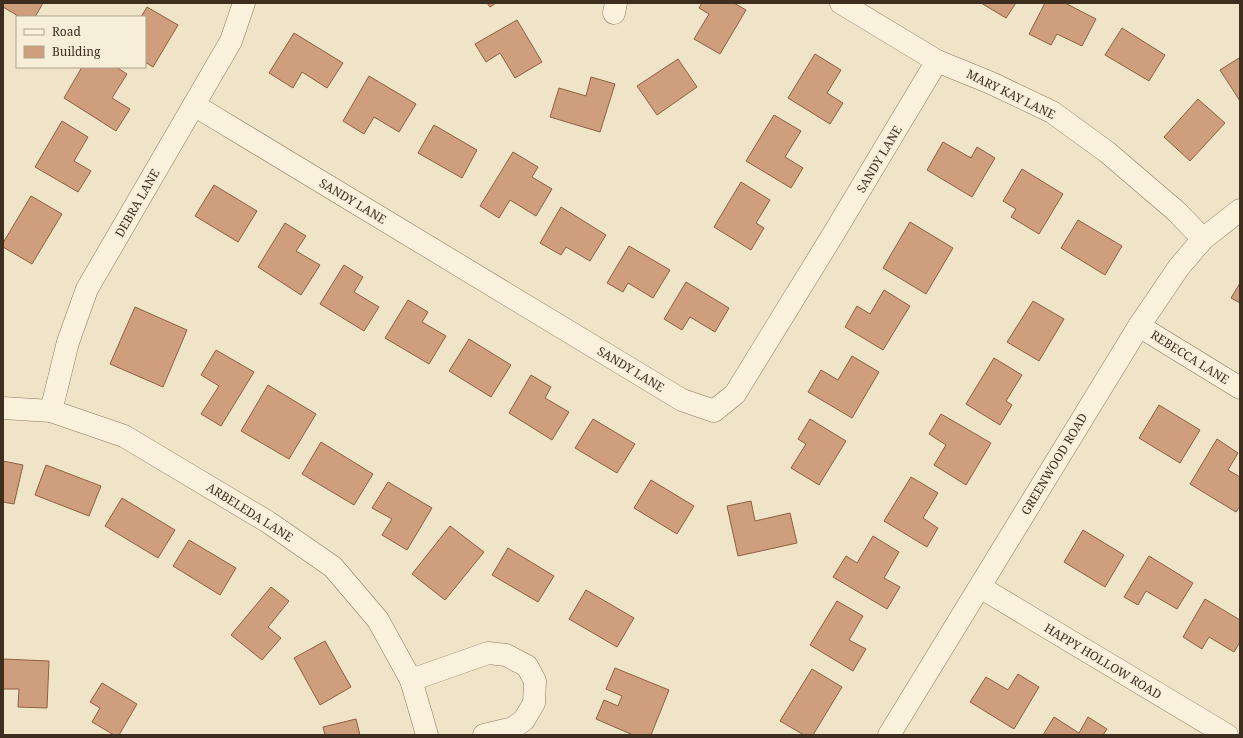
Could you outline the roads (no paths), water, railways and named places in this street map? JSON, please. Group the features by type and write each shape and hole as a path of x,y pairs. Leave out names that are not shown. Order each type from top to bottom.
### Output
{"street":[{"name":"DEBRA LANE","path":"51,411 68,342 87,289 231,41 244,3"},
{"name":"MARY KAY LANE","path":"841,3 938,61 991,82 1052,112 1108,152 1176,211 1203,239"},
{"name":"SANDY LANE","path":"194,105 682,400 714,410 735,394 938,61"},
{"name":"GREENWOOD ROAD","path":"889,735 1139,326 1179,267 1203,239 1240,210"},
{"name":"REBECCA LANE","path":"1139,326 1240,388"},
{"name":"ARBELEDA LANE","path":"3,408 51,411 124,436 268,522 333,567 378,620 410,680 427,735"},
{"name":"HAPPY HOLLOW ROAD","path":"980,587 1227,735"},
{"path":"410,680 488,653 506,654 527,666 535,681 534,702 524,720 513,728 484,735"}]}
